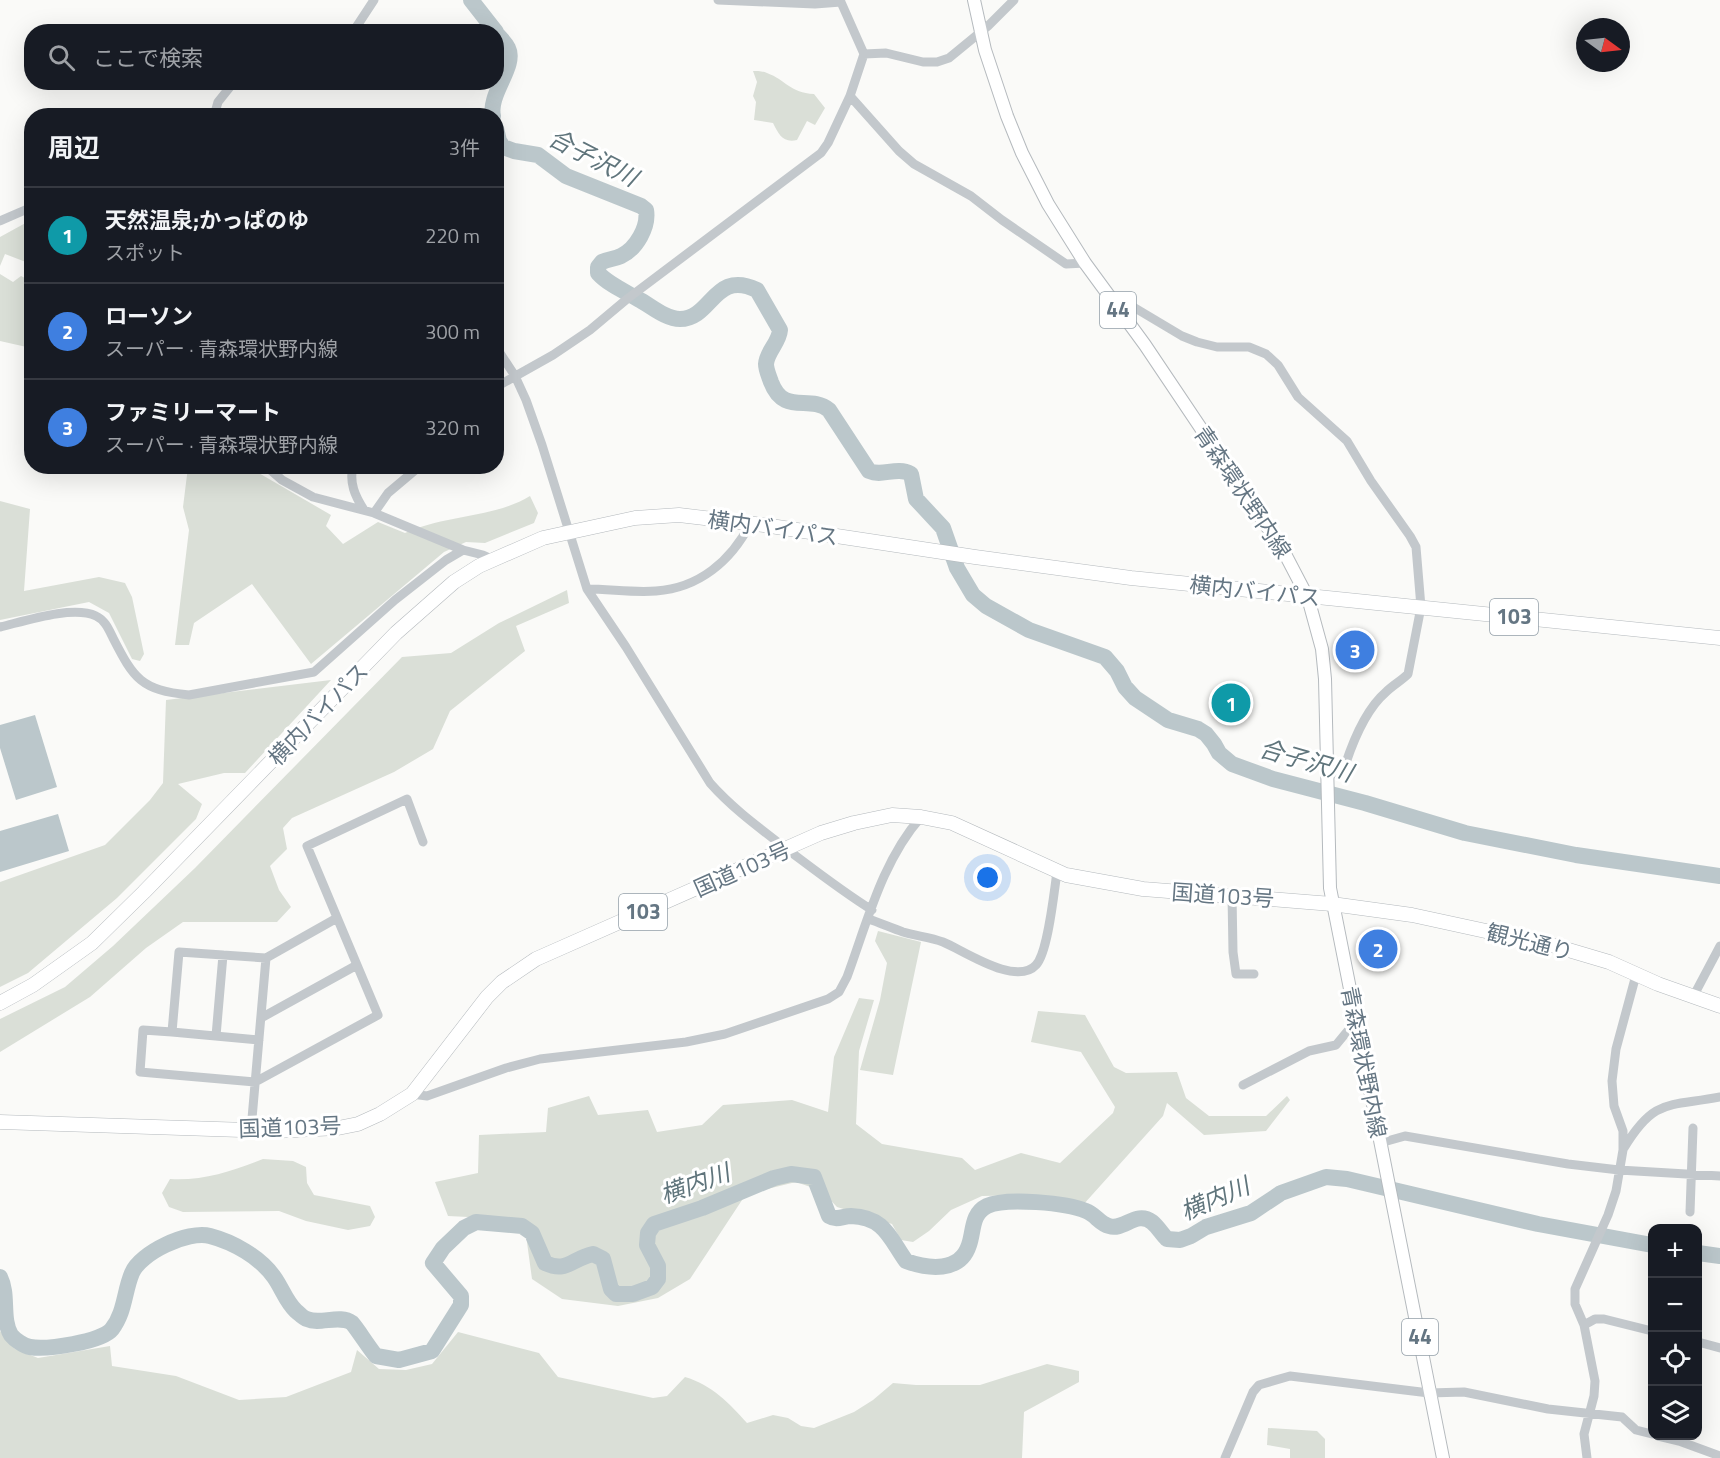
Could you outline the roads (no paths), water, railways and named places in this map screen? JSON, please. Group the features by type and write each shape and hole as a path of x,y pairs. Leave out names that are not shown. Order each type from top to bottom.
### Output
{"highway":[{"name":"横内バイパス","path":"0,1003 33,985 92,943 396,633 454,582 479,566 543,538 571,534 635,518 679,515 1131,578 1720,638"},
{"name":"国道103号","path":"0,1122 251,1130 302,1130 348,1126 380,1114 412,1094 486,998 515,972 536,959 821,834 854,822 892,815 921,817 952,823 1057,873 1143,889 1332,904"},
{"name":"観光通り","path":"1332,904 1412,915 1555,946 1609,962 1636,975 1720,1006"}],"main road":[{"name":"青森環状野内線","path":"974,0 985,50 1013,132 1048,204 1085,263 1145,345 1284,552 1308,597 1322,649 1332,904 1443,1458"}],"street":[{"path":"358,24 374,0"},
{"path":"504,382 553,355 590,330 627,299 821,153 828,143 850,96 864,54 840,1 815,4 718,0"},
{"path":"864,54 886,53 922,62 937,62 956,53 1014,0"},
{"path":"216,108 228,90"},
{"path":"850,96 899,151 914,164 971,196 1066,264 1085,263"},
{"path":"0,221 24,210"},
{"path":"1115,306 1130,305 1182,336 1197,342 1217,347 1249,347 1266,354 1278,365 1298,396 1347,441 1416,547 1421,607 1408,674 1385,693 1358,732 1343,772 1327,778"},
{"path":"504,359 515,376 542,445 587,589 626,647 710,783 725,800 870,914 903,932 943,942 978,961 1012,971 1030,970 1043,952 1057,873"},
{"path":"275,474 313,497 374,513 463,550 494,560"},
{"path":"351,474 353,488 364,510"},
{"path":"374,513 388,493 411,474"},
{"path":"587,589 656,592 698,580 718,567 739,544 750,524"},
{"path":"0,627 68,613 97,616 107,626 125,664 140,681 172,693 189,695 314,672 395,600 446,560 463,550"},
{"path":"259,1040 143,1030 140,1072 255,1082 378,1015 307,846 407,799 423,842"},
{"path":"412,1094 427,1096 540,1059 686,1042 725,1034 828,999 839,992 847,977 891,860 908,832 921,817"},
{"path":"1232,895 1233,952 1236,974 1254,974"},
{"path":"172,1032 179,952 266,958 338,918"},
{"path":"1693,997 1720,946"},
{"path":"216,1036 223,955"},
{"path":"251,1130 266,958"},
{"path":"261,1018 357,965"},
{"path":"1587,1458 1584,1434 1594,1396 1595,1381 1584,1325 1575,1304 1575,1289 1608,1215 1616,1191 1623,1150 1623,1131 1614,1106 1612,1081 1616,1049 1636,975"},
{"path":"1243,1085 1309,1051 1336,1045 1355,1022"},
{"path":"1623,1150 1640,1126 1662,1106 1676,1102 1720,1097"},
{"path":"1690,1212 1694,1128"},
{"path":"1380,1143 1405,1136 1568,1164 1619,1170 1720,1176"},
{"path":"1584,1325 1604,1319 1648,1330"},
{"path":"1702,1343 1720,1348"},
{"path":"1225,1458 1244,1409 1258,1385 1290,1376 1430,1393 1464,1392 1548,1409 1622,1417 1636,1430 1648,1433"},
{"path":"1675,1440 1720,1456"}],"waterway":[{"name":"合子沢川","path":"471,0 490,24"},
{"name":"合子沢川","path":"504,42 510,55 504,76"},
{"name":"合子沢川","path":"493,108 498,90"},
{"name":"合子沢川","path":"504,147 538,155 566,176 646,210 643,230 636,243 627,253 602,262 598,267 598,273 611,284 663,314 680,319 691,317 722,290 731,286 743,285 757,290 780,330 766,364 776,392 790,402 813,404 829,410 869,471 874,473 900,471 911,474 916,499 943,528 957,568 973,595 986,606 1029,630 1105,657 1135,698 1168,720 1198,729 1206,734 1219,753 1232,764 1273,779 1365,803 1465,833 1576,855 1720,876"},
{"name":"横内川","path":"0,1277 4,1291 6,1321 15,1339 22,1344 38,1348 73,1344 97,1338 112,1329 122,1309 132,1273 144,1258 178,1240 190,1236 210,1236 237,1246 261,1263 274,1277 293,1307 304,1318 312,1321 347,1320 354,1325 376,1356 399,1360 432,1351 461,1305 461,1296 433,1263 443,1248 464,1228 476,1222 522,1226 532,1233 545,1263 552,1266 564,1266 593,1254 603,1259 611,1289 616,1294 633,1294 652,1287 658,1279 658,1266 647,1245 648,1233 654,1224 702,1208 774,1178 791,1174 814,1177 829,1216 862,1217 872,1220 891,1237 906,1261 933,1267 951,1264 965,1254 978,1214 982,1209 996,1203 1036,1202 1077,1208 1092,1214 1106,1225 1114,1227 1135,1219 1146,1219 1152,1222 1167,1239 1180,1240 1206,1227 1251,1213 1281,1193 1326,1177 1347,1179 1538,1224 1648,1244"},
{"name":"横内川","path":"1702,1254 1720,1256"}],"place":[{"name":"ファミリーマート","path":"1355,650"},
{"name":"天然温泉;かっぱのゆ","path":"1231,703"},
{"name":"ローソン","path":"1378,949"}]}
